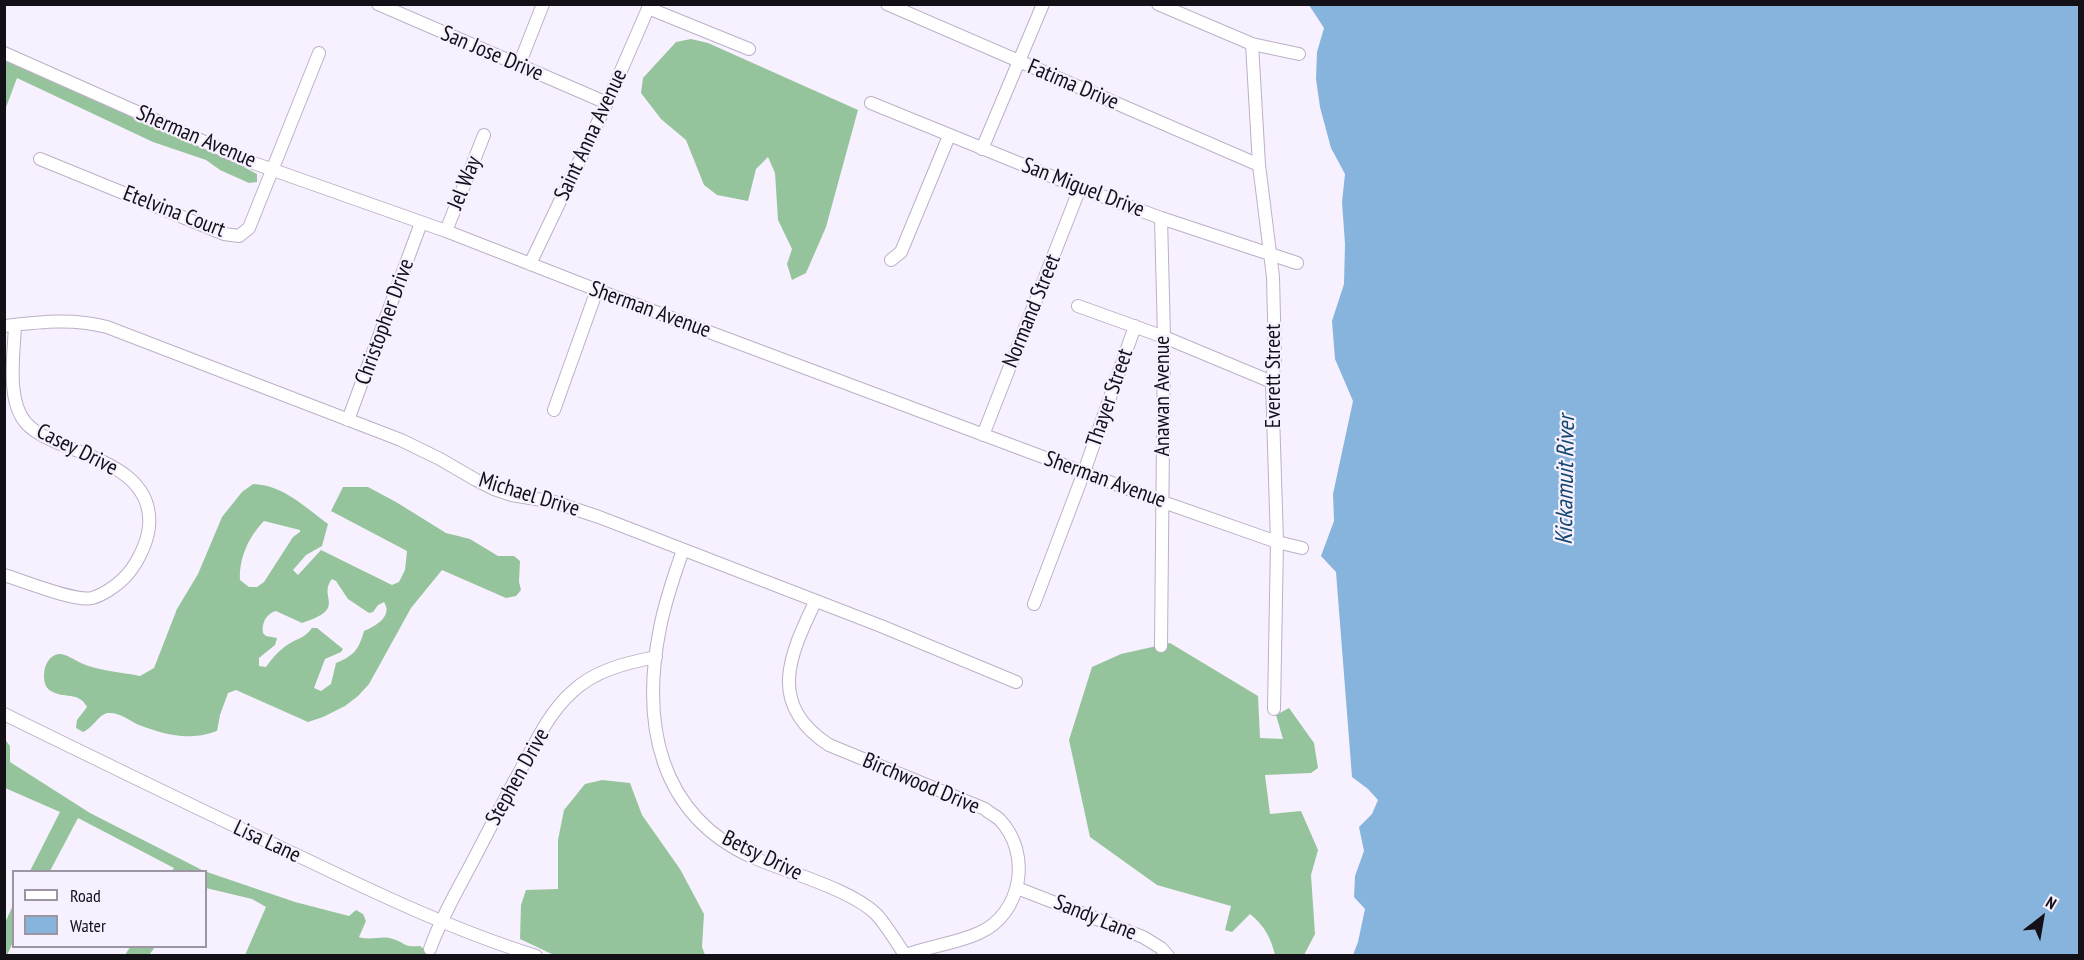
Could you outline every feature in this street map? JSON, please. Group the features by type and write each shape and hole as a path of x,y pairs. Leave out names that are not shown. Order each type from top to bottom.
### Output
{"street":[{"name":"San Jose Drive","path":"378,4 607,103"},
{"path":"519,65 543,4"},
{"name":"Fatima Drive","path":"887,4 1259,165"},
{"path":"982,149 1043,4"},
{"path":"1158,4 1176,8 1252,44 1299,54"},
{"path":"649,6 749,49"},
{"name":"Saint Anna Avenue","path":"530,264 607,103 649,6"},
{"name":"Everett Street","path":"1252,44 1259,165 1273,277 1275,359 1272,382 1276,542 1274,709"},
{"name":"Sherman Avenue","path":"4,53 202,141 274,170 446,231 597,290 1163,502 1276,542 1302,548"},
{"path":"274,170 319,53"},
{"name":"San Miguel Drive","path":"871,103 1080,188 1161,218 1298,263"},
{"name":"Jel Way","path":"446,231 484,135"},
{"path":"891,260 901,252 949,135"},
{"name":"Etelvina Court","path":"39,159 224,234 240,236 249,228 274,170"},
{"name":"Normand Street","path":"983,435 1080,188"},
{"name":"Anawan Avenue","path":"1161,218 1164,337 1161,646"},
{"name":"Christopher Drive","path":"348,420 422,223"},
{"path":"554,410 597,290"},
{"path":"1078,306 1164,337 1272,382"},
{"name":"Michael Drive","path":"10,326 64,321 85,322 106,327 401,441 440,459 494,489 565,506 1016,682"},
{"name":"Casey Drive","path":"4,575 74,598 92,598 117,585 130,573 148,537 150,516 143,495 132,478 119,469 39,434 25,422 16,405 13,390 10,326"},
{"name":"Thayer Street","path":"1034,604 1084,472 1135,326"},
{"name":"Betsy Drive","path":"682,550 666,602 656,657 654,698 658,743 668,776 684,803 709,829 735,848 844,894 869,908 880,919 905,955"},
{"name":"Birchwood Drive","path":"815,602 797,644 789,676 794,709 802,722 829,745 985,809 1000,820 1012,840 1018,859 1017,888 1009,906 994,925 969,936 905,955"},
{"name":"Stephen Drive","path":"430,949 440,921 534,746 559,706 573,690 598,674 624,664 656,657"},
{"name":"Lisa Lane","path":"4,714 220,820 440,921 536,956"},
{"name":"Sandy Lane","path":"1017,888 1143,937 1161,948 1168,956"}],"green space":[{"path":"691,39 708,43 858,110 826,227 806,273 792,280 787,264 792,249 778,220 775,173 768,157 756,169 748,201 717,195 704,185 686,140 661,119 641,93 643,78 676,42"},
{"path":"5,61 196,143 257,174 257,182 249,183 220,170 206,160 153,142 17,78 5,110"},
{"path":"253,484 274,488 293,498 328,524 322,546 306,555 293,570 298,575 321,550 392,585 399,582 405,570 407,551 331,511 343,487 368,487 446,533 470,539 498,556 514,556 520,561 521,590 516,596 506,598 442,570 411,608 369,684 345,706 308,722 236,690 228,693 217,731 206,734 180,736 166,734 112,713 105,714 83,732 76,728 77,720 87,707 80,699 56,693 47,688 45,668 52,656 62,654 95,668 140,676 154,668 177,609 198,574 222,517 242,492","holes":["264,521 300,530 300,532 293,537 264,582 257,587 249,587 240,580 241,564 250,540","332,579 336,581 348,599 369,613 384,602 386,612 382,620 364,631 355,651 336,663 331,684 321,691 314,688 325,659 343,649 317,628 312,628 305,635 284,647 266,667 259,666 259,658 275,645 277,638 266,636 263,633 267,616 276,611 302,623 316,618 328,607 328,586"]},
{"path":"1170,643 1258,696 1260,738 1283,739 1276,715 1289,708 1314,743 1318,768 1311,773 1265,775 1270,814 1301,811 1318,850 1311,875 1315,934 1304,955 1275,955 1266,932 1250,914 1232,932 1225,930 1231,906 1157,885 1090,837 1069,740 1092,667 1121,654"},
{"path":"4,738 10,746 10,762 90,813 202,870 173,870 174,868 78,818 51,870 31,870 60,812 5,788"},
{"path":"602,780 630,783 642,815 680,869 704,914 702,947 705,955 554,955 520,939 521,905 526,890 558,889 558,840 564,810 585,784"},
{"path":"207,872 295,902 349,916 356,910 363,914 366,921 359,937 389,938 408,946 420,946 432,955 245,955 266,907 252,899 207,888"},
{"path":"12,907 12,944 7,955 5,955 5,923"},
{"path":"129,948 154,948 149,955 125,955"}],"water":[{"name":"Kickamuit River","path":"1309,5 2079,5 2079,955 1353,955 1365,909 1354,897 1355,876 1364,851 1359,827 1372,814 1378,800 1352,777 1336,572 1321,556 1334,521 1333,494 1353,401 1335,359 1332,321 1344,284 1345,244 1342,202 1345,174 1331,148 1320,107 1316,79 1317,52 1324,28"}]}
